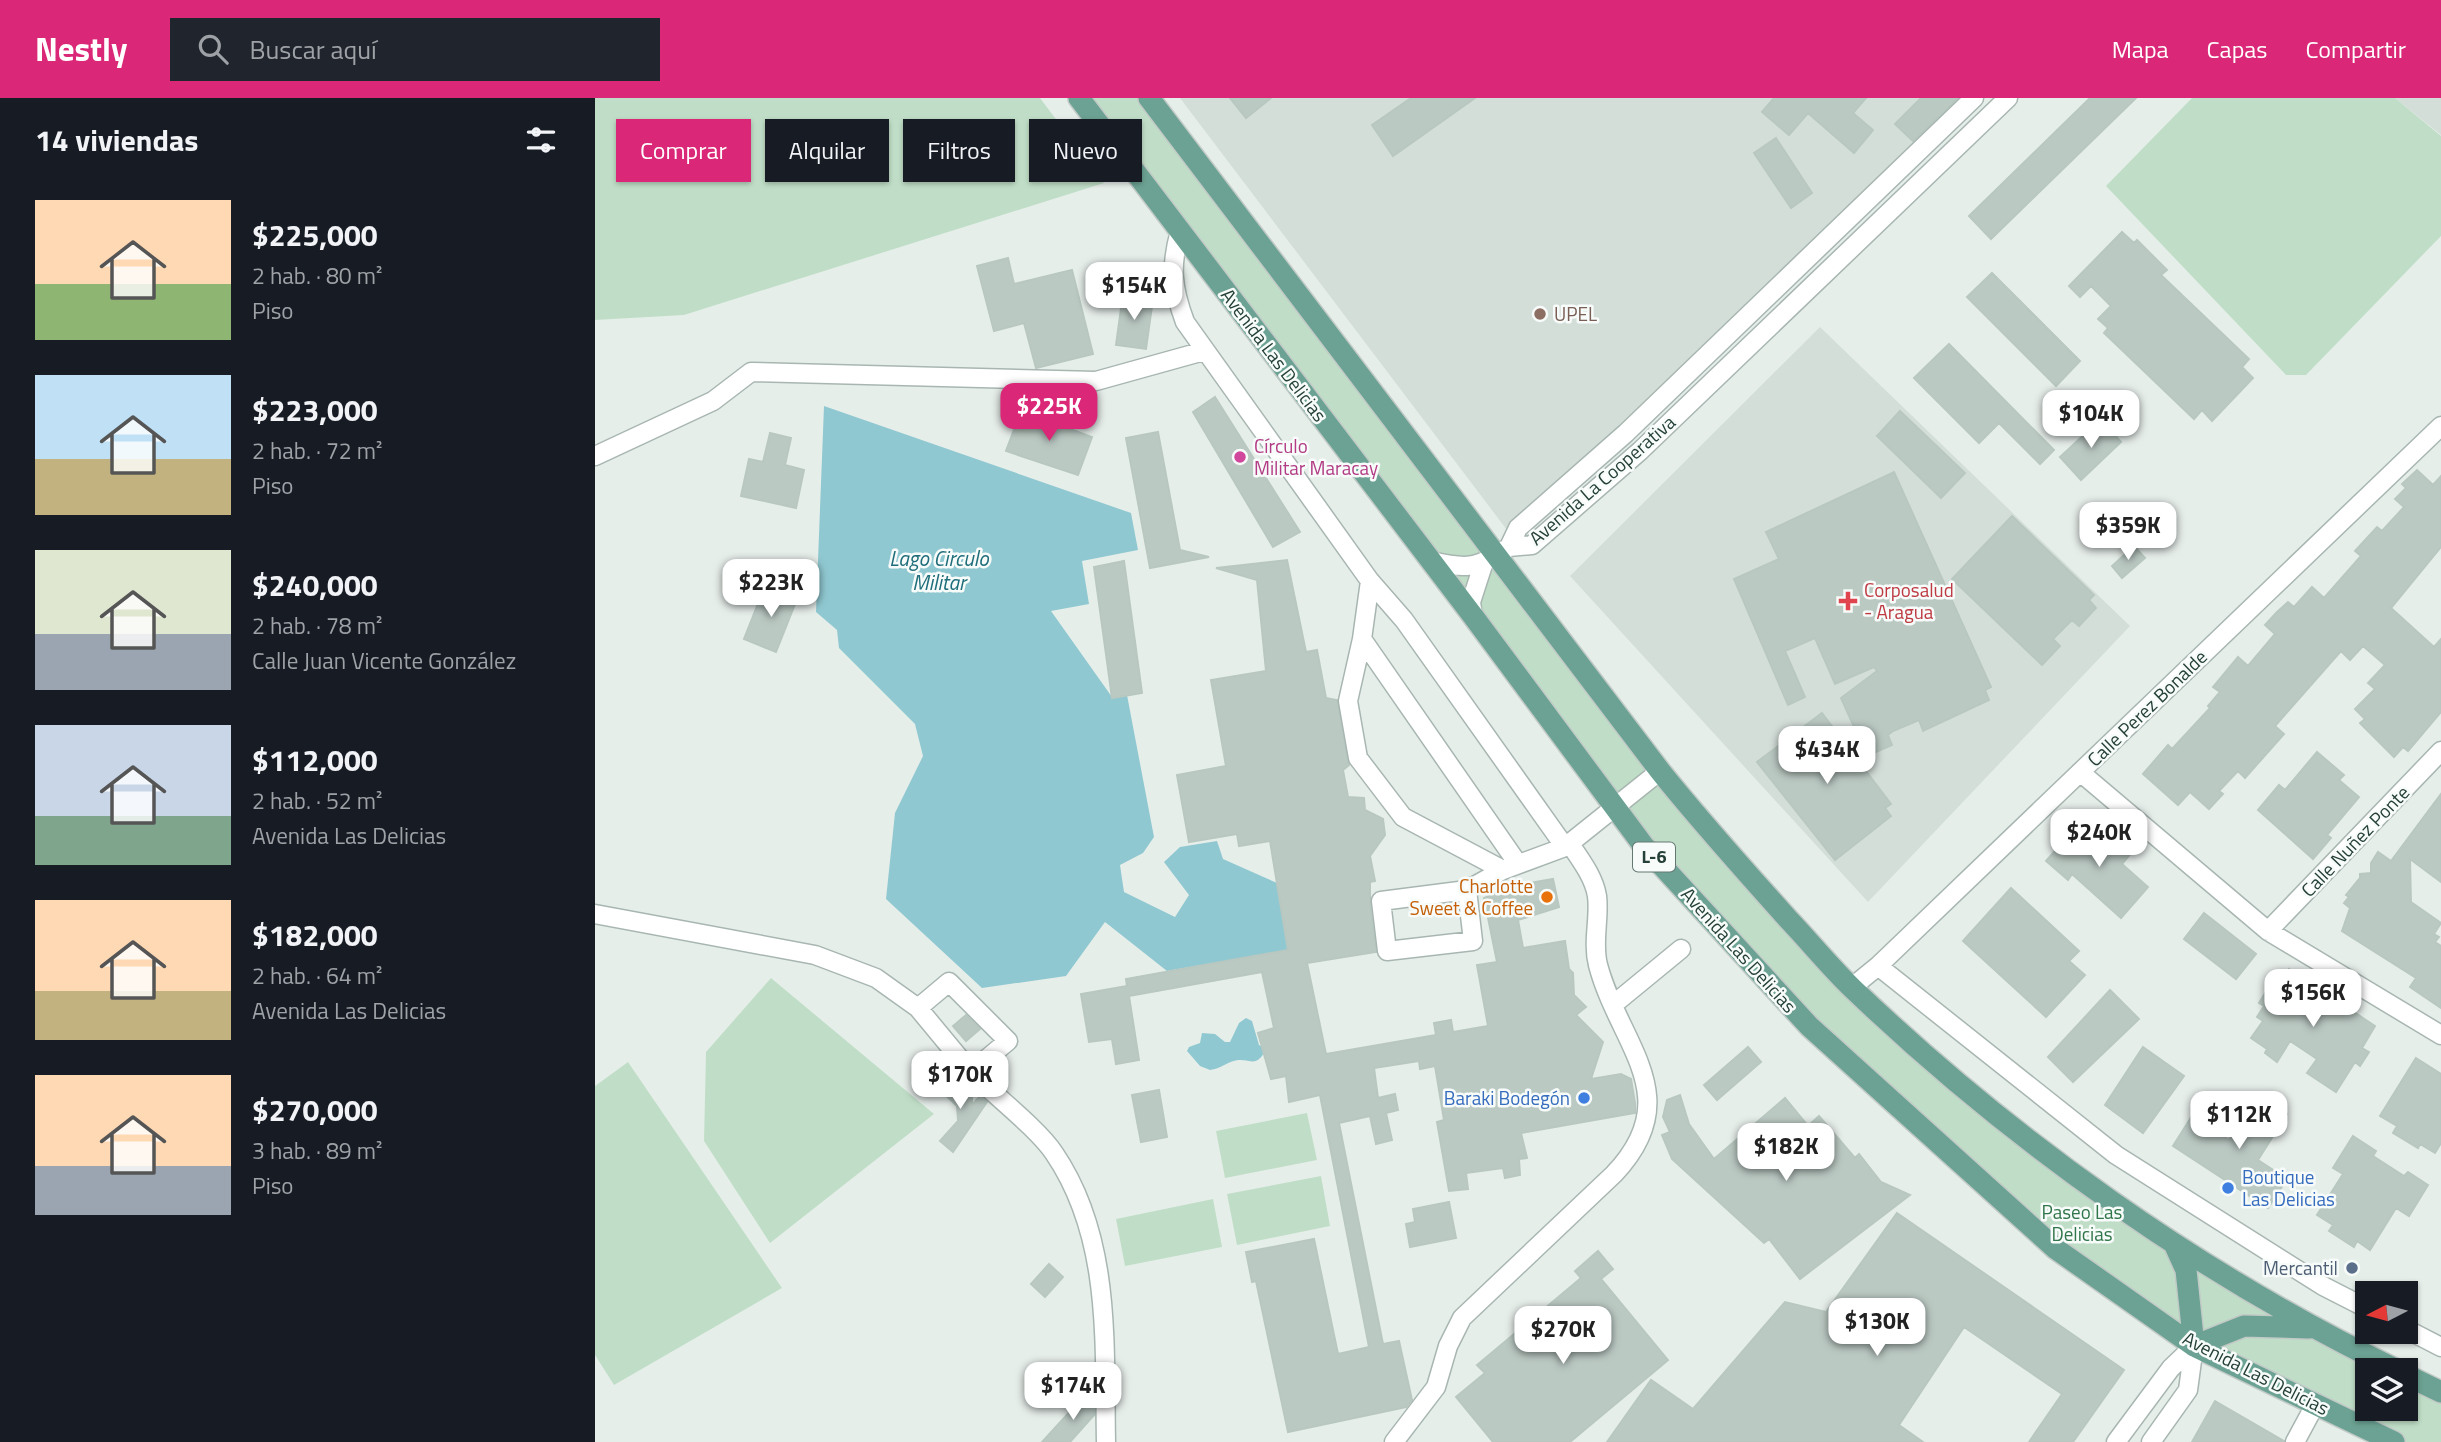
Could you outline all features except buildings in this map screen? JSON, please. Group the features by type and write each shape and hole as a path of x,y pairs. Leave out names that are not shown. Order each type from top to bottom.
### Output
{"main road":[{"name":"Avenida Las Delicias","path":"1079,98 1473,616 1643,845 1809,1026 2056,1249 2194,1346 2394,1442"},
{"path":"1149,98 1660,771 1705,826 1851,988 1994,1114 2175,1245 2311,1328 2372,1358"},
{"path":"2175,1245 2186,1270 2194,1346 2244,1326 2311,1328"},
{"path":"2418,1381 2441,1392"}],"street":[{"name":"Avenida La Cooperativa","path":"1496,556 1518,528 1626,433 1975,98"},
{"name":"Avenida La Cooperativa","path":"1496,556 1532,545 1640,451 2008,98"},
{"path":"1180,231 1173,256 1173,289 1185,321 1370,581 1404,620 1568,845 1597,892 1597,961 1644,1070 1648,1089 1649,1112 1632,1156 1462,1318 1448,1346 1436,1387 1394,1442"},
{"path":"595,456 713,401 751,372 1096,381 1204,351"},
{"name":"Calle Perez Bonalde","path":"1851,988 1878,966 2441,426"},
{"path":"1431,561 1469,566 1496,556"},
{"path":"1473,616 1471,602 1496,556"},
{"path":"1370,581 1362,639 1349,701 1358,758 1403,817 1510,867"},
{"path":"1362,639 1510,867"},
{"name":"Calle Nuñez Ponte","path":"2268,931 2441,751"},
{"path":"1467,890 1473,941 1387,951 1381,901 1467,890 1510,867 1568,845 1660,771"},
{"path":"2080,772 2268,931 2441,1035"},
{"path":"595,914 815,956 876,978 918,1007 971,1072 1053,1152 1081,1200 1100,1269 1106,1442"},
{"path":"1614,1004 1681,949"},
{"path":"1878,966 2116,1155 2323,1286 2355,1302"},
{"path":"918,1007 949,982 1008,1041 971,1072"},
{"path":"2419,1336 2441,1347"},
{"path":"2116,1442 2171,1368 2194,1346"},
{"path":"2151,1442 2188,1390 2194,1346"},
{"path":"2295,1442 2316,1403"}],"shaded area":[{"name":"UPEL","path":"1180,98 1969,98 1507,530"},
{"path":"2395,98 2441,98 2441,135"},
{"name":"Corposalud - Aragua","path":"1820,327 2130,626 1868,902 1570,576"}],"green space":[{"path":"595,98 1040,98 1056,119 1029,119 1029,182 1104,183 684,315 595,320"},
{"name":"Paseo Las Delicias","path":"1079,98 1149,98 1660,771 1851,988 2175,1246 2376,1358 2355,1358 2355,1421 2418,1421 2418,1380 2441,1391 2441,1442 2394,1442 2266,1378 2056,1249 1809,1026 1643,845 1142,181 1142,119 1095,119"},
{"path":"2192,98 2395,98 2441,136 2441,236 2306,375 2286,375 2106,186"},
{"path":"771,978 934,1114 770,1243 704,1141 706,1052"},
{"path":"628,1062 782,1288 614,1385 595,1355 595,1086"},
{"path":"1307,1113 1317,1160 1225,1178 1216,1131"},
{"path":"1321,1176 1330,1226 1237,1245 1227,1194"},
{"path":"1213,1199 1222,1247 1125,1266 1116,1219"}],"water":[{"name":"Lago Circulo Militar","path":"824,406 1131,513 1138,550 1082,561 1089,604 1051,611 1112,697 1127,695 1154,837 1143,853 1120,865 1124,892 1175,917 1189,895 1164,862 1180,847 1217,841 1223,859 1277,883 1288,950 1167,971 1105,922 1066,976 982,988 886,899 895,813 923,756 915,724 839,648 837,630 816,612"},
{"path":"1246,1018 1252,1021 1259,1045 1263,1047 1264,1053 1258,1060 1235,1061 1210,1070 1200,1066 1187,1051 1189,1047 1200,1043 1202,1033 1215,1034 1225,1042 1230,1042 1239,1023"}],"place":[{"name":"UPEL","path":"1540,314"},
{"name":"Círculo Militar Maracay","path":"1240,457"},
{"name":"Corposalud - Aragua","path":"1848,601"},
{"name":"Charlotte Sweet & Coffee","path":"1547,897"},
{"name":"Baraki Bodegón","path":"1584,1098"},
{"name":"Boutique Las Delicias","path":"2228,1188"},
{"name":"Mercantil","path":"2352,1268"}]}
